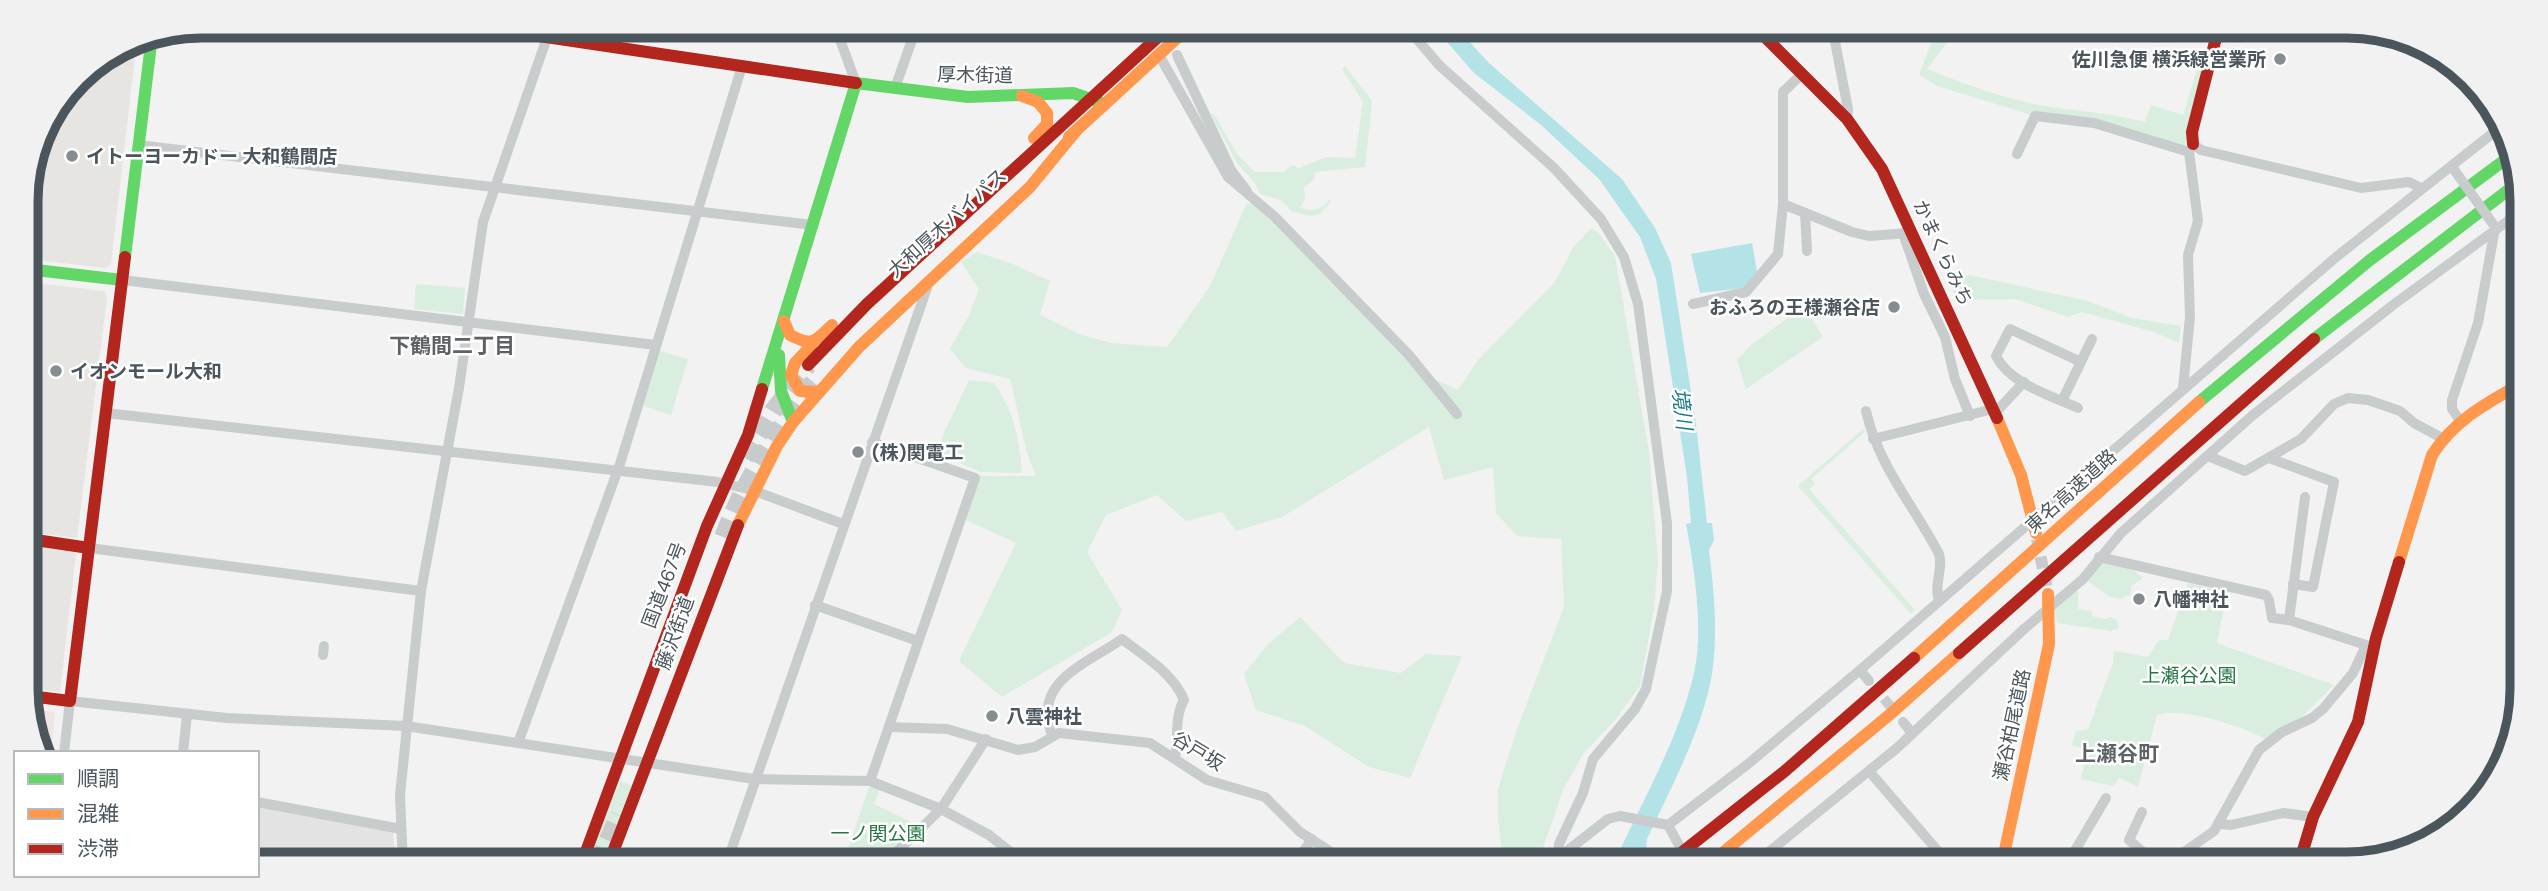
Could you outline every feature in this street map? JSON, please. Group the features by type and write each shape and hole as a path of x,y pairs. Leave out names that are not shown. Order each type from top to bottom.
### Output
{"main road":[{"name":"厚木街道","path":"583,38 742,66 895,88 970,97 1060,92 1093,97 1105,104"},
{"path":"1093,97 1157,38"},
{"path":"1105,104 1177,38"},
{"name":"かまくらみち","path":"1766,38 1847,119 1882,169 1908,233 1994,411 2021,475 2036,533"},
{"path":"2191,148 2192,132 2216,38"},
{"path":"39,697 70,701 151,47"},
{"name":"国道467号","path":"585,853 724,484 748,435 856,83"},
{"path":"818,392 805,392 795,386 791,369 879,278 1048,131 1049,119 1045,107 1035,99 1020,95"},
{"name":"大和厚木バイパス","path":"808,365 1024,153 1093,97"},
{"name":"大和厚木バイパス","path":"819,375 894,297 1105,104"},
{"name":"藤沢街道","path":"613,853 752,490 793,422 818,392 931,277 1030,187 1076,131"},
{"name":"東名高速道路","path":"1681,852 1829,733 2279,334 2504,160"},
{"path":"1722,852 1888,716 2294,354 2509,189"},
{"path":"39,271 122,280"},
{"name":"国道467号","path":"784,321 778,373 786,409 793,422"},
{"path":"784,321 786,330 796,341 811,342 821,336"},
{"path":"2303,852 2314,817 2358,722 2371,670 2370,646 2427,468 2442,438 2459,419 2510,390"},
{"path":"756,409 771,402 786,409"},
{"path":"38,540 89,548"},
{"name":"瀬谷柏尾道路","path":"2005,852 2049,644 2048,594"}],"street":[{"path":"402,853 406,726 421,591 469,322 483,222 547,38"},
{"path":"839,38 856,83"},
{"path":"895,88 913,38"},
{"path":"1416,38 1439,65 1554,168 1601,219 1624,257 1638,304 1663,475 1667,523 1667,591 1646,689 1635,709 1592,759 1583,793 1559,844 1558,852"},
{"path":"1834,38 1848,109 1847,119"},
{"path":"1159,55 1227,177 1275,217 1409,355 1457,414"},
{"path":"1177,55 1231,170 1249,194"},
{"path":"518,743 618,471 742,66"},
{"path":"1693,304 1746,292 1778,254 1783,204 1783,92 1802,74"},
{"path":"2017,154 2035,116 2094,123 2361,188 2409,182 2421,188"},
{"path":"1563,852 1608,819 1620,816 1668,825 1748,764 2034,520 2183,388 2421,188 2452,168 2494,132"},
{"path":"138,145 813,225"},
{"path":"2183,388 2190,317 2188,255 2198,221 2191,148"},
{"path":"2452,168 2495,227 2478,323 2452,400 2452,409 2459,419"},
{"path":"1783,204 1852,232 1869,236 1908,233 1924,294 1945,337 1955,379 1970,415"},
{"path":"1805,214 1807,251"},
{"path":"1769,852 1912,733 2083,579 2099,556 2208,456 2301,376 2510,218"},
{"path":"730,853 931,277"},
{"path":"122,280 656,345"},
{"path":"2078,408 2024,382 2001,366 1996,356 2010,329 2081,362"},
{"path":"2062,401 2092,339"},
{"path":"1873,439 1994,411 2024,382"},
{"path":"2208,456 2245,471 2301,439 2334,404 2348,398 2368,400 2400,411 2414,423 2442,438"},
{"path":"1866,411 1873,439 1940,555 1935,591 1939,600"},
{"path":"106,413 724,484 752,490 844,524"},
{"path":"870,781 975,478 873,442"},
{"path":"2269,458 2334,482 2313,587 2293,584"},
{"path":"2289,620 2305,497"},
{"path":"89,548 421,591"},
{"path":"2099,556 2266,595 2272,618 2289,620 2370,646 2353,673 2323,709 2276,736 2259,750 2219,824 2182,852"},
{"path":"815,605 918,641"},
{"path":"1052,735 1046,715 1058,682 1122,639 1180,689 1184,699 1177,712 1180,736 1175,757"},
{"path":"1860,670 1869,681"},
{"path":"64,751 70,701 187,715 406,726 754,779 870,781 941,809 989,835 1011,853"},
{"path":"183,751 187,715"},
{"path":"1903,722 1912,733"},
{"name":"谷戸坂","path":"889,727 947,729 1024,750 1035,747 1052,735 1143,741 1175,757 1207,780 1265,797 1312,839 1334,852"},
{"path":"896,853 941,809 986,739"},
{"path":"1869,771 1938,852"},
{"path":"2074,852 2106,798"},
{"path":"259,802 401,829"},
{"path":"2143,812 2129,840 2143,852"},
{"path":"2219,824 2231,825 2283,813 2314,817"},
{"path":"1668,825 1675,838"},
{"path":"1302,852 1312,839"}],"shaded area":[{"path":"135,53 111,264 106,268 39,260 40,180 55,129 72,102 94,79 120,60"},
{"name":"イオンモール大和","path":"39,283 104,291 107,297 77,538 38,533"},
{"path":"38,546 72,550 76,555 60,692 38,689"},
{"path":"40,710 55,712 51,751 51,751"},
{"path":"259,805 393,831 395,853 259,853"}],"green space":[{"path":"1933,38 1950,38 1927,69 2024,102 2145,122 2151,105 2183,115 2197,70 2205,72 2185,147 2034,111 2032,115 1937,86 1919,75"},
{"path":"1345,66 1372,101 1365,167 1315,172 1314,180 1304,187 1305,200 1300,207 1313,210 1324,206 1330,199 1331,202 1320,214 1311,216 1291,211 1281,200 1260,194 1255,183 1237,163 1211,114 1214,114 1237,154 1255,172 1284,172 1292,165 1299,168 1327,157 1355,158 1363,102 1342,69"},
{"path":"1247,203 1265,207 1428,376 1458,390 1478,360 1555,282 1574,246 1591,228 1599,233 1615,256 1649,452 1658,561 1654,608 1640,686 1615,720 1583,754 1563,790 1542,852 1502,852 1498,789 1517,729 1564,607 1561,539 1517,536 1496,513 1493,467 1444,480 1429,427 1282,517 1236,531 1222,512 1186,521 1157,495 1106,515 1087,552 1122,610 1112,632 1002,697 959,661 1016,543 964,519 976,476 1036,476 1024,441 1010,379 966,368 950,349 969,315 979,289 961,262 977,252 1013,264 1050,281 1040,315 1079,334 1111,343 1167,347 1210,286"},
{"path":"1970,275 2088,301 2132,318 2181,326 2179,343 2154,332 2082,312 2068,317 2015,299 1959,300 1953,291 1961,278"},
{"path":"416,284 465,288 463,314 414,309"},
{"path":"1804,306 1823,337 1746,389 1737,360 1752,344"},
{"path":"657,350 688,359 671,415 640,405"},
{"path":"969,380 994,383 1001,393 1014,425 1022,473 980,472 935,452"},
{"path":"1864,428 1865,432 1811,479 1815,484 1809,489 1915,610 1911,614 1798,486"},
{"path":"2102,560 2131,568 2143,578 2131,586 2131,594 2120,599 2110,597 2080,576"},
{"name":"上瀬谷公園","path":"2188,583 2227,592 2217,643 2334,685 2301,718 2265,739 2242,729 2197,716 2168,713 2157,715 2138,787 2119,778 2114,786 2081,779 2087,750 2072,745 2076,731 2088,729 2113,663 2114,651 2148,657 2159,640 2168,640"},
{"path":"2078,591 2078,609 2092,611 2092,616 2105,619 2111,617 2117,620 2119,628 2111,631 2057,623 2057,597"},
{"path":"1300,617 1344,663 1401,673 1426,654 1462,656 1410,778 1369,767 1305,726 1256,710 1244,674 1268,644"},
{"path":"620,781 636,787 608,853 591,853"},
{"name":"一ノ関公園","path":"870,785 880,788 874,804 920,826 891,853 847,853"}],"water":[{"name":"境川","path":"1443,38 1466,38 1489,63 1622,179 1655,228 1671,263 1696,424 1707,523 1712,523 1714,540 1709,550 1715,643 1712,674 1701,717 1647,839 1646,852 1619,852 1679,722 1694,673 1698,637 1695,578 1686,524 1691,523 1687,477 1656,279 1640,237 1599,179 1541,125 1474,73"},
{"path":"1752,243 1757,271 1744,288 1700,293 1691,254"}],"tunnel":[{"path":"745,458 773,411 808,365"},
{"path":"723,537 742,493 765,452 819,375"},
{"path":"2037,539 2048,594"},
{"path":"1874,687 1896,713"},
{"path":"602,853 619,815"},
{"path":"1675,838 1683,852"}],"traffic: fast":[{"path":"125,257 151,46"},
{"path":"762,389 856,83 968,97 1073,93 1105,104"},
{"path":"2199,402 2370,260 2504,160"},
{"path":"2314,339 2509,190"},
{"path":"39,270 122,280"},
{"path":"779,355 781,391 793,422"}],"traffic: slow":[{"path":"1069,137 1177,38"},
{"path":"1022,96 1038,102 1047,113 1047,124 1034,138"},
{"path":"738,525 777,446 793,422 859,347 1030,187 1076,131"},
{"path":"784,321 790,335 809,342 817,339 832,325"},
{"path":"811,346 795,363 791,375 800,391 818,392"},
{"path":"2399,562 2432,455 2459,424 2510,390"},
{"path":"1914,658 2199,402"},
{"path":"1997,418 2021,475 2036,533"},
{"path":"2005,852 2049,644 2048,594"},
{"path":"1723,852 1888,716 1959,653"}],"traffic: jam":[{"path":"553,38 856,83"},
{"path":"808,365 867,304 1157,38"},
{"path":"1766,38 1847,119 1882,169 1997,418"},
{"path":"2193,144 2192,132 2216,38"},
{"path":"39,697 70,701 125,257"},
{"path":"1959,653 2314,339"},
{"path":"586,853 707,526 748,435 762,389"},
{"path":"613,853 738,525"},
{"path":"38,540 89,548"},
{"path":"2303,852 2313,817 2358,722 2376,638 2399,562"},
{"path":"1682,852 1785,771 1914,658"}],"place":[{"name":"佐川急便 横浜緑営業所","path":"2280,59"},
{"name":"イトーヨーカドー 大和鶴間店","path":"72,156"},
{"name":"おふろの王様瀬谷店","path":"1894,307"},
{"name":"イオンモール大和","path":"56,371"},
{"name":"(株)関電工","path":"858,452"},
{"name":"八幡神社","path":"2139,599"},
{"name":"八雲神社","path":"992,716"}],"district":[{"name":"下鶴間二丁目","path":"452,346"},
{"name":"上瀬谷町","path":"2117,754"}]}
